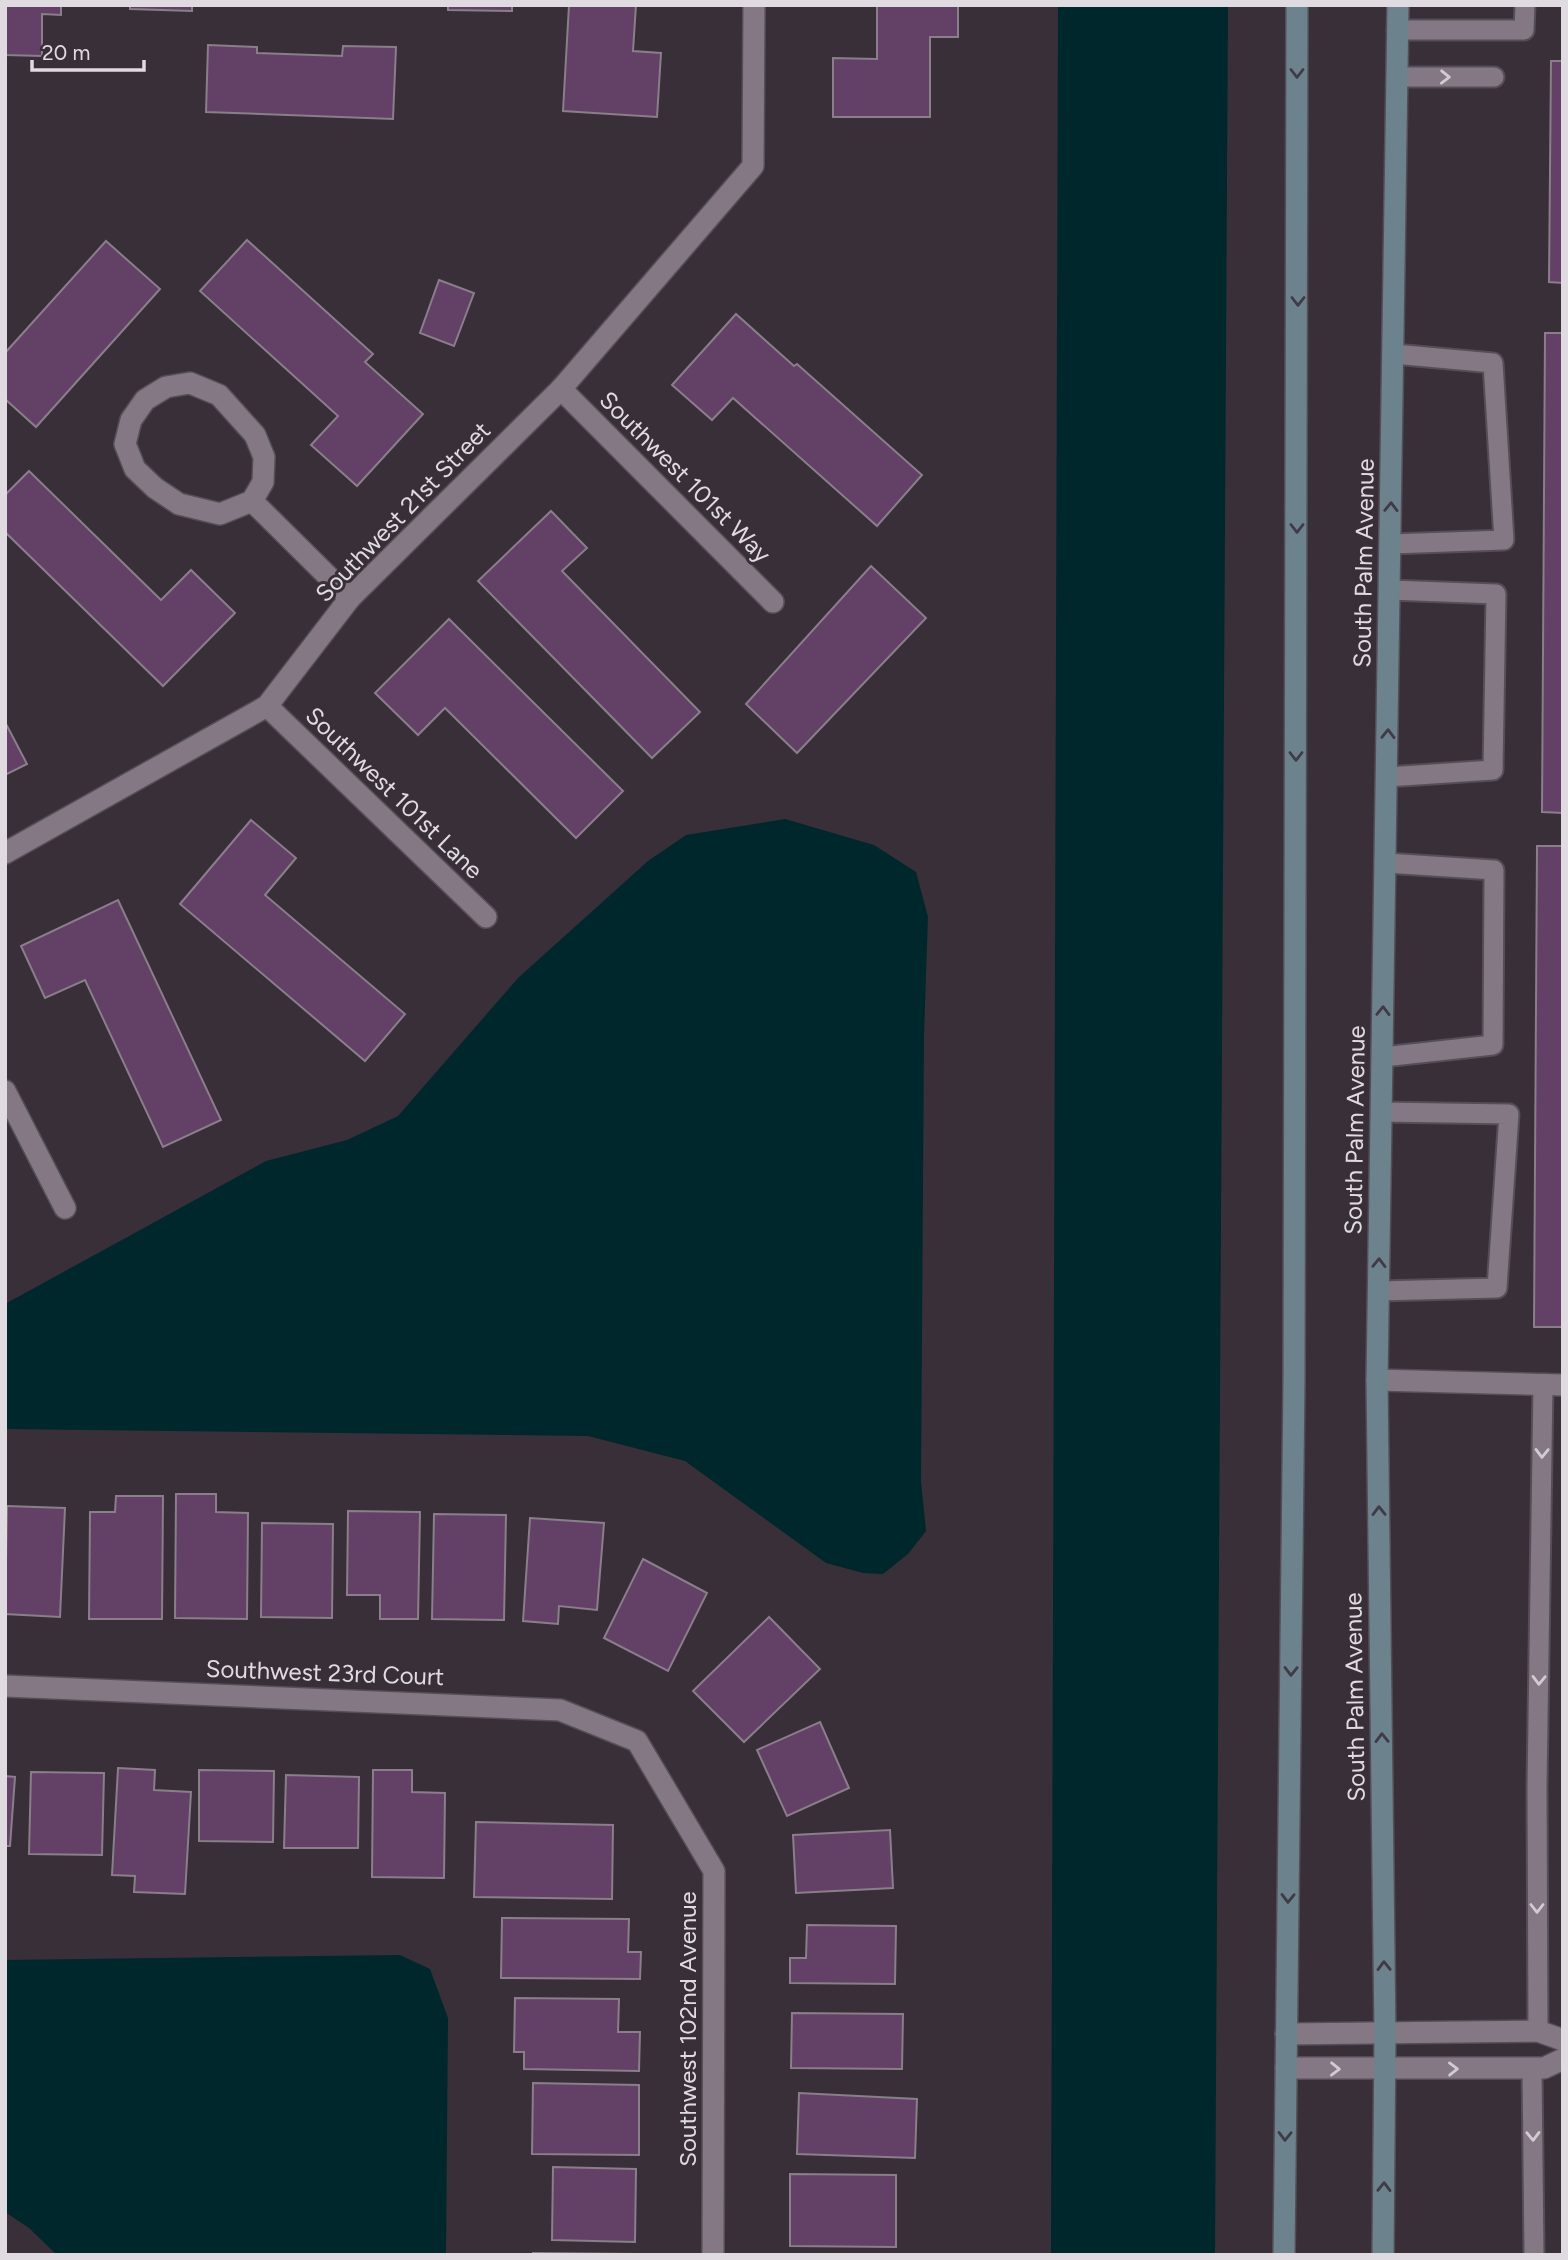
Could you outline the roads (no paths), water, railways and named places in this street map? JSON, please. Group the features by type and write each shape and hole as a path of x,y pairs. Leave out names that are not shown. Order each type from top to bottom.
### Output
{"main road":[{"path":"1284,2255 1294,1381 1297,5"},
{"name":"South Palm Avenue","path":"1383,2255 1385,2034 1377,1380 1398,5"}],"street":[{"name":"Southwest 21st Street","path":"5,853 267,706 350,598 561,389 753,166 754,5"},
{"path":"190,383 219,395 256,435 264,457 263,482 252,501 220,514 179,504 155,488 135,469 125,444 131,420 145,400 166,387 190,383"},
{"name":"Southwest 101st Way","path":"561,389 773,602"},
{"path":"252,501 350,598"},
{"name":"Southwest 101st Lane","path":"267,706 486,917"},
{"path":"5,1091 65,1208"},
{"path":"1377,1380 1553,1385"},
{"name":"Southwest 23rd Court","path":"5,1686 560,1710 637,1741"},
{"name":"Southwest 102nd Avenue","path":"637,1741 714,1871 713,2255"},
{"path":"1286,2034 1538,2031 1563,2040"},
{"path":"1286,2068 1544,2068 1563,2059"}],"lane":[{"path":"1397,30 1524,30 1525,5"},
{"path":"1397,77 1493,77"},
{"path":"1391,544 1504,540 1493,363 1394,354"},
{"path":"1387,777 1493,770 1494,729 1496,594 1390,590"},
{"path":"1383,1057 1493,1045 1494,870 1386,863"},
{"path":"1378,1292 1497,1288 1509,1114 1381,1112"},
{"path":"1538,2031 1537,1787 1553,1385"},
{"path":"1532,2068 1534,2255"}],"water":[{"path":"1058,5 1228,5 1215,2255 1051,2255"},
{"path":"785,819 874,845 916,872 928,917 924,1034 921,1481 926,1531 908,1554 883,1574 863,1573 826,1563 685,1461 588,1436 5,1429 5,1304 266,1161 347,1140 398,1116 518,978 648,861 686,835"},
{"path":"400,1955 430,1969 448,2018 446,2255 57,2255 29,2228 5,2212 5,1960"}]}
